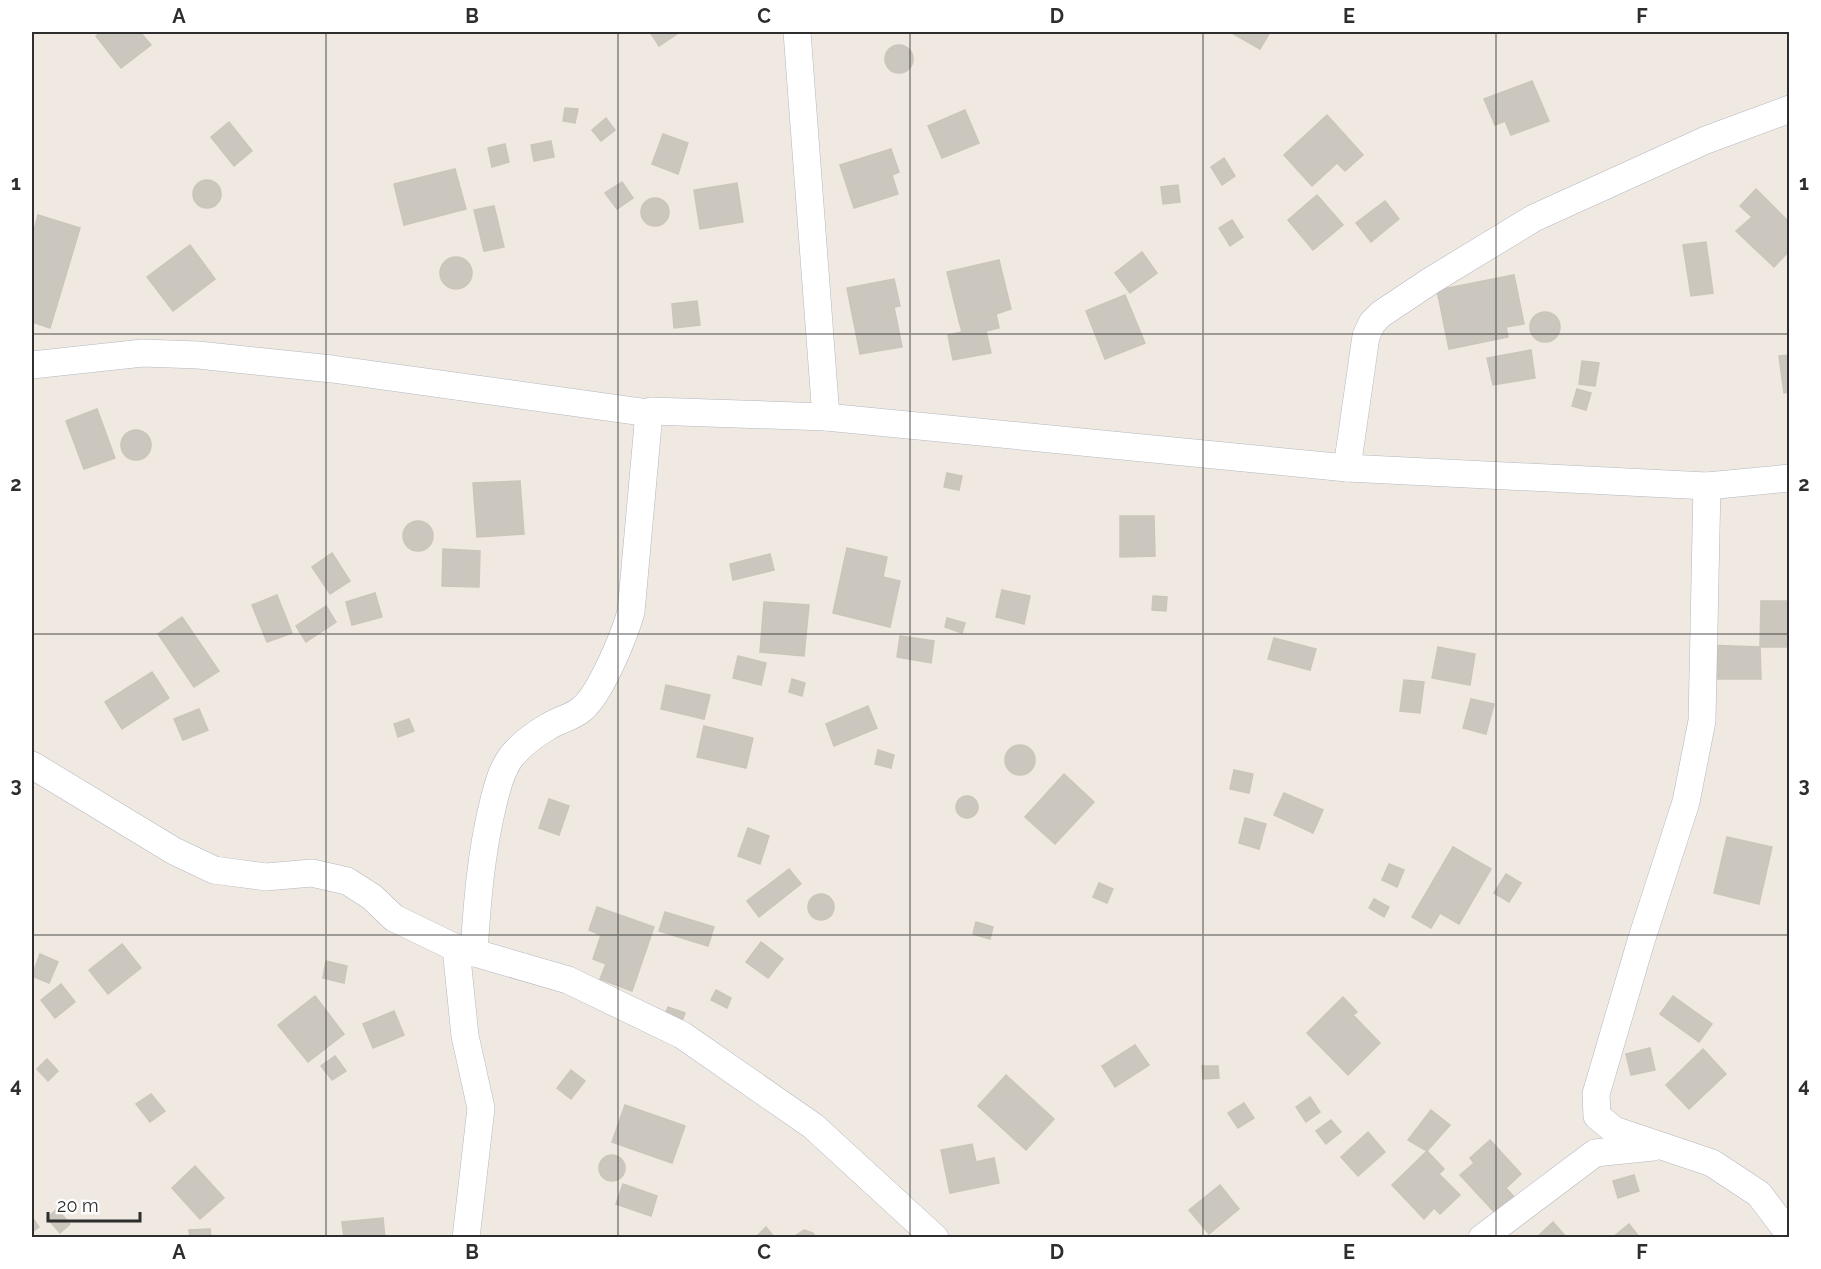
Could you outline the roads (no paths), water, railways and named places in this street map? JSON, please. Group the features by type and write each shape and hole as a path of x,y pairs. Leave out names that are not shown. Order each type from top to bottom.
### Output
{"street":[{"path":"797,32 826,417"},
{"path":"1347,468 1366,336 1372,323 1381,314 1432,279 1534,218 1706,140 1790,109"},
{"path":"32,365 142,352 198,355 332,369 649,413 651,411 826,417 1347,468 1707,486 1790,477"},
{"path":"466,1238 481,1108 465,1036 465,950 489,820 500,779 511,758 526,742 546,727 582,710 593,696 626,628 631,612 649,413"},
{"path":"1707,486 1702,721 1686,802 1641,941 1596,1094 1597,1116 1614,1130 1712,1163 1759,1194 1787,1230 1789,1238"},
{"path":"32,765 174,851 214,870 266,877 312,873 347,881 372,897 394,918 465,950 568,980 682,1035 813,1126 935,1238"},
{"path":"1482,1238 1595,1153 1663,1146"}]}
